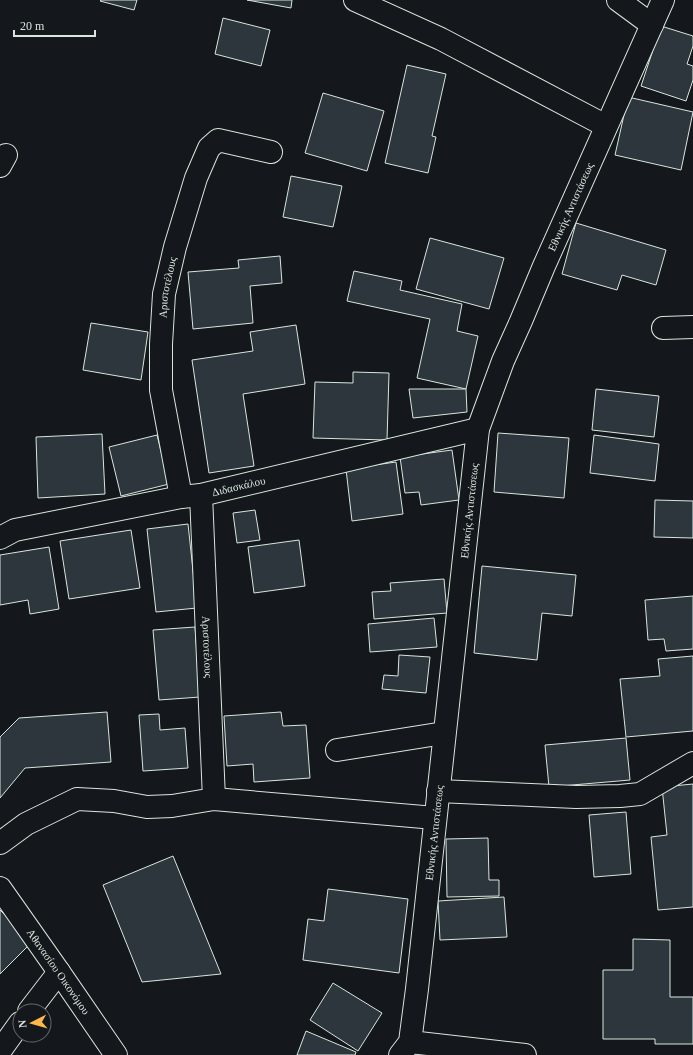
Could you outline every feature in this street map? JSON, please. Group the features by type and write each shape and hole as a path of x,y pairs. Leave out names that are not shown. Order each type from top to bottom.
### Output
{"street":[{"path":"355,0 441,39 606,126"},
{"path":"618,0 652,25"},
{"name":"Εθνικής Αντιστάσεως","path":"405,1048 417,989 478,429 503,361 663,0"},
{"name":"Αριστοτέλους","path":"214,799 191,496 161,390 161,344 164,294 175,247 196,178 209,148 218,140 271,152"},
{"path":"663,328 693,326"},
{"name":"Διδασκάλου","path":"5,528 191,496 478,429"},
{"path":"337,750 444,733"},
{"path":"438,791 576,797 640,794 693,764"},
{"path":"0,843 26,824 77,799 114,801 147,807 172,806 214,799 435,818"},
{"name":"Αθανασίου Οικονόμου","path":"0,888 116,1055"},
{"path":"35,1003 59,972"},
{"path":"0,1051 12,1034"},
{"path":"405,1048 525,1055"}],"building":[{"path":"137,0 134,10 100,1"},
{"path":"247,0 292,0 291,8"},
{"path":"223,18 270,30 261,66 215,54"},
{"path":"661,26 693,36 693,46 687,64 693,66 693,80 686,101 641,86"},
{"path":"407,65 446,74 432,136 436,137 428,173 385,163"},
{"path":"323,93 384,111 367,171 305,153"},
{"path":"628,97 693,112 681,170 615,155"},
{"path":"291,176 342,186 333,227 283,217"},
{"path":"576,223 666,250 656,285 622,275 617,290 562,274"},
{"path":"430,238 504,258 489,309 416,289"},
{"path":"280,256 282,283 250,286 253,323 193,329 188,272 239,268 238,260"},
{"path":"354,271 402,281 400,290 462,304 457,331 478,336 466,389 417,378 430,319 347,301"},
{"path":"91,323 148,332 141,380 83,370"},
{"path":"296,325 305,384 243,394 254,466 209,473 192,360 253,351 250,332"},
{"path":"353,372 389,373 387,440 313,438 315,382 353,383"},
{"path":"409,389 466,389 467,412 413,418"},
{"path":"596,389 659,396 654,437 592,430"},
{"path":"498,433 569,438 564,498 494,492"},
{"path":"102,434 105,494 38,498 36,437"},
{"path":"157,435 169,484 121,496 109,447"},
{"path":"594,435 659,444 655,481 590,473"},
{"path":"452,450 459,500 421,505 419,492 405,493 400,457"},
{"path":"396,462 403,514 352,521 346,469"},
{"path":"655,500 693,501 693,538 654,537"},
{"path":"255,510 260,540 237,543 233,513"},
{"path":"188,524 197,608 156,612 147,529"},
{"path":"131,530 140,588 69,599 60,541"},
{"path":"299,540 305,586 254,593 248,547"},
{"path":"49,547 59,609 30,614 28,600 0,605 0,555"},
{"path":"482,566 576,575 572,616 542,613 537,660 474,653"},
{"path":"444,579 447,613 374,619 372,592 391,591 390,583"},
{"path":"693,596 693,649 666,651 664,639 648,640 645,600"},
{"path":"434,618 437,647 370,652 368,624"},
{"path":"195,627 200,697 159,700 153,630"},
{"path":"399,655 430,657 426,693 382,689 384,675 398,676"},
{"path":"693,656 693,731 626,737 620,679 660,676 658,659"},
{"path":"107,712 111,762 25,768 0,798 0,737 19,718"},
{"path":"281,712 283,726 306,725 310,778 254,782 253,764 227,766 224,716"},
{"path":"159,714 160,730 185,728 188,768 143,771 139,715"},
{"path":"626,738 630,780 549,787 545,745"},
{"path":"693,784 693,907 658,910 651,837 667,835 662,787"},
{"path":"626,812 631,874 594,877 589,815"},
{"path":"488,838 489,880 499,880 499,896 447,897 446,839"},
{"path":"173,856 221,974 142,982 103,885"},
{"path":"328,889 408,899 399,973 303,960 308,919 324,921"},
{"path":"504,897 507,937 440,940 438,901"},
{"path":"0,910 32,942 0,974"},
{"path":"633,939 670,940 670,997 693,997 693,1044 655,1044 655,1039 603,1039 603,970 633,970"},
{"path":"333,983 382,1013 358,1051 310,1020"},
{"path":"306,1031 356,1052 355,1055 297,1055"}]}
